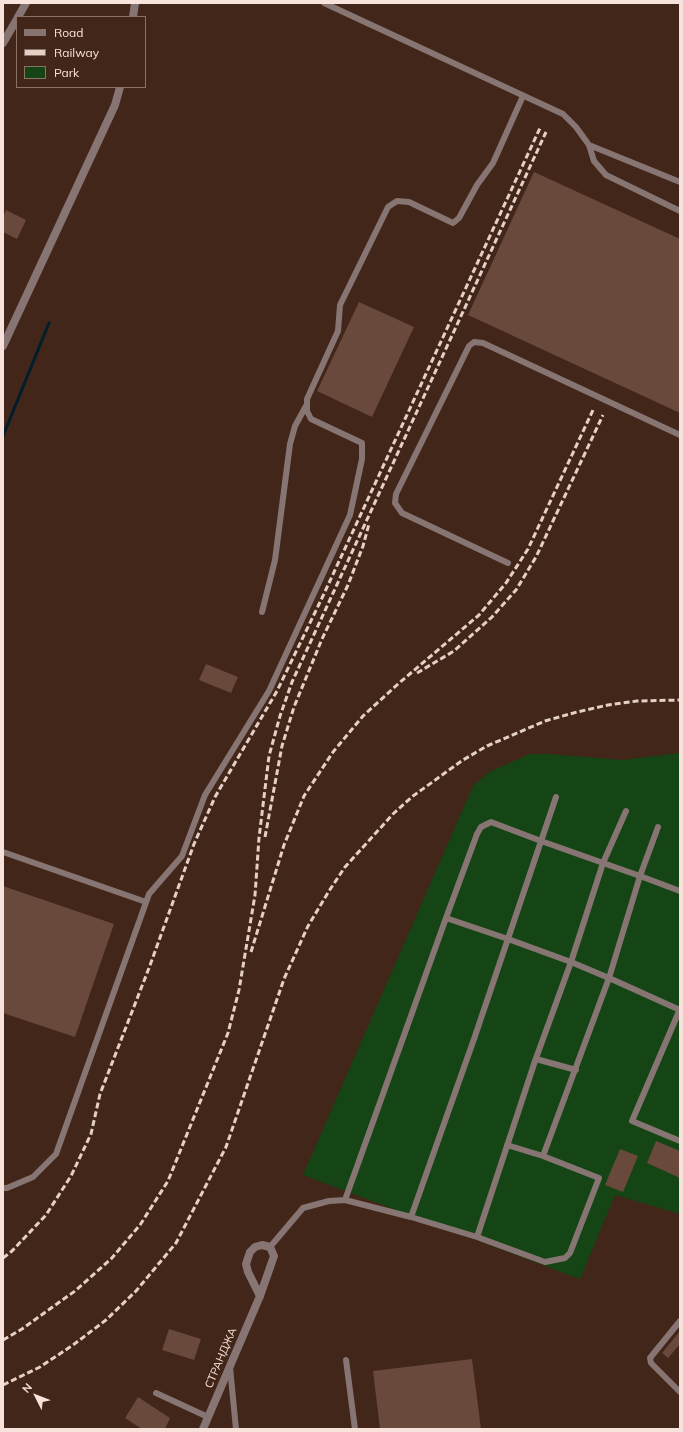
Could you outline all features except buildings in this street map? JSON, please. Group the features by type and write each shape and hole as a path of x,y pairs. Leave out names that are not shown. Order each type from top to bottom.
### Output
{"street":[{"path":"19,16 26,3"},
{"path":"133,16 135,3"},
{"path":"3,43 16,21"},
{"path":"3,346 115,105 120,88"},
{"path":"260,1296 246,1264 250,1252 255,1248 262,1245 270,1247"},
{"name":"СТРАНДЖА","path":"203,1429 260,1296 274,1256 270,1247"}],"lane":[{"path":"324,3 563,114 576,127 589,144 594,161 606,175 680,211"},
{"path":"3,1188 7,1188 33,1177 56,1154 149,894 182,856 206,795 269,691 350,515 362,459 362,443 311,419 307,411 307,399 338,330 340,305 388,207 397,201 409,202 453,222 459,218 477,184 493,163 523,96"},
{"path":"589,144 680,182"},
{"path":"508,563 402,512 395,503 396,494 413,458 469,346 474,342 483,343 680,435"},
{"path":"262,612 274,560 290,444 295,426 307,405"},
{"path":"410,1218 474,1039 556,797"},
{"path":"477,1237 536,1059 571,962 603,862 626,811"},
{"path":"345,1200 446,918 477,834 482,827 491,822 603,862 680,892"},
{"path":"543,1156 609,978 640,876 658,826"},
{"path":"3,852 146,902"},
{"path":"446,918 571,962 680,1010 632,1121 680,1141"},
{"path":"536,1059 576,1070"},
{"path":"270,1247 303,1208 329,1201 345,1200 477,1237 545,1262 565,1258 570,1254 600,1178 543,1156 507,1145"},
{"path":"680,1321 650,1358 651,1363 680,1392"},
{"path":"346,1360 355,1429"},
{"path":"230,1364 236,1429"},
{"path":"156,1393 208,1417"}],"green space":[{"path":"680,753 680,1214 615,1195 580,1279 303,1175 473,786 489,772 530,754 549,754 622,760"}],"waterway":[{"path":"3,436 49,323"}],"railway":[{"path":"3,1258 12,1251 46,1215 71,1176 91,1134 100,1094 149,968 194,844 215,797 277,691 322,598 540,128"},
{"path":"3,1340 22,1329 75,1291 111,1259 140,1225 168,1181 228,1033 239,990 255,895 259,838 269,756 280,716 292,682 546,132"},
{"path":"251,952 284,845 304,796 333,752 363,716 479,615 506,583 528,549 593,410"},
{"path":"417,673 454,651 492,617 516,590 536,557 603,415"},
{"path":"265,837 282,746 294,707 322,639 348,585 363,546 369,524"},
{"path":"3,1385 40,1367 73,1345 106,1320 136,1291 176,1243 226,1147 284,979 308,926 345,867 393,814 413,796 463,760 487,746 545,721 608,705 637,701 680,700"}]}
